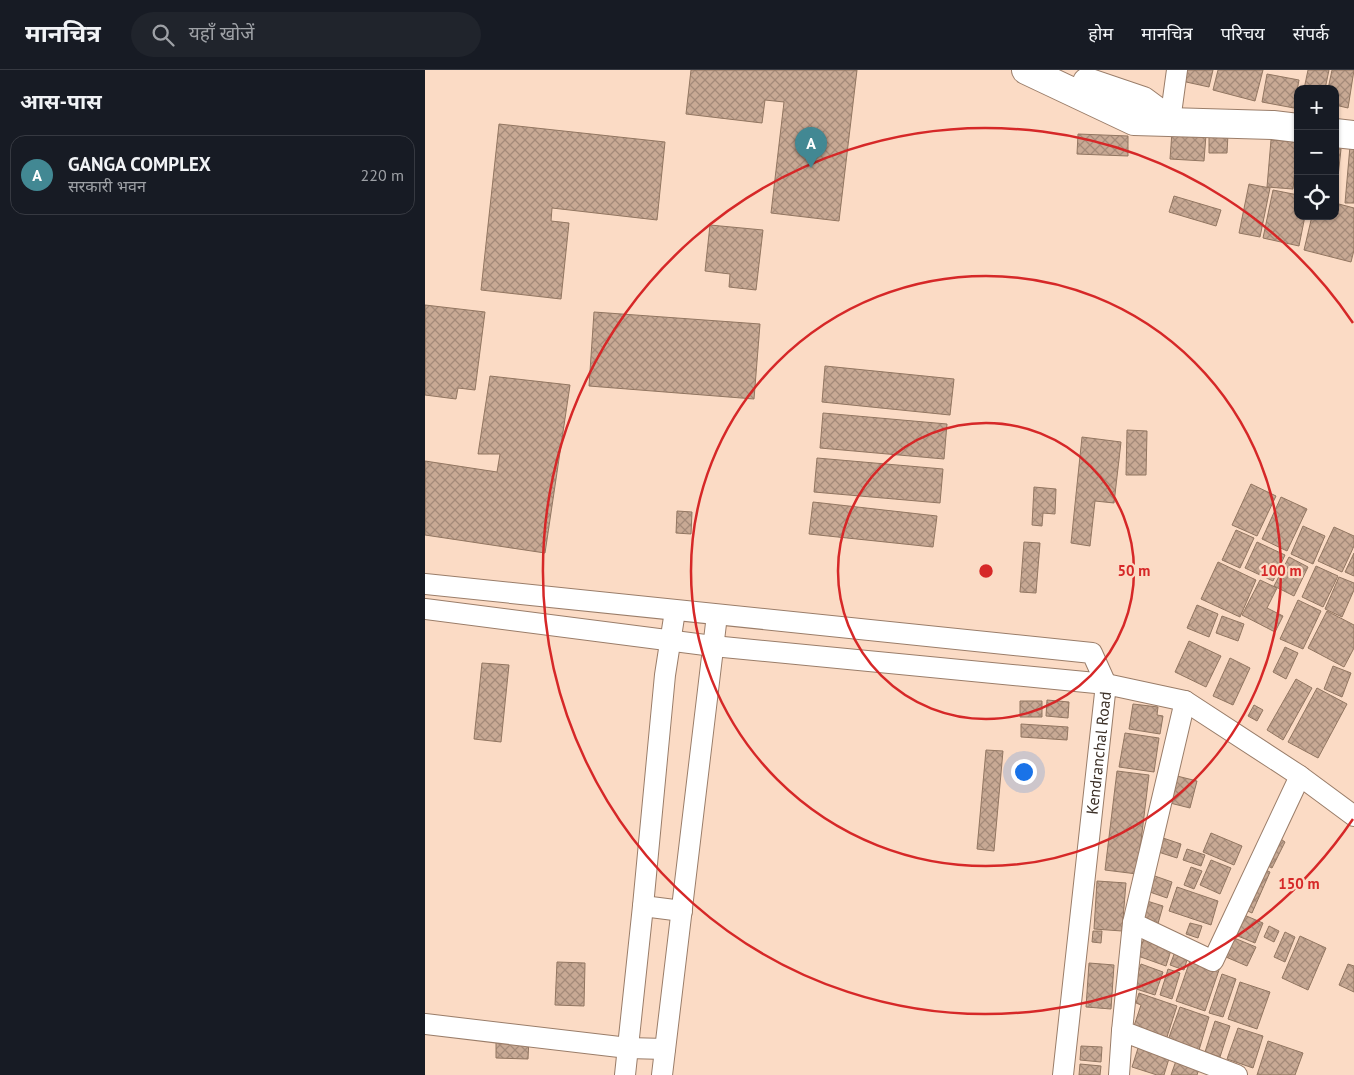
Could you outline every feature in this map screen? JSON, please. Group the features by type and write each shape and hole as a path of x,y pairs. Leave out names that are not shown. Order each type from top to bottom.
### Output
{"main road":[{"path":"1026,70 1135,121 1273,125 1294,128"},
{"path":"1062,70 1084,81 1143,101 1171,121"},
{"path":"1339,133 1354,135"}],"street":[{"path":"1171,121 1177,70"},
{"path":"425,584 1092,653 1106,684 713,646 425,609"},
{"path":"625,1075 665,674 675,611"},
{"path":"662,1075 717,614"},
{"name":"Kendranchal Road","path":"1063,1075 1106,684 1185,701 1300,776 1354,816"},
{"path":"1119,1075 1133,923 1185,701"},
{"path":"1133,923 1213,961 1300,776"},
{"path":"643,906 682,911"},
{"path":"425,1024 628,1048 665,1049"},
{"path":"1122,1031 1237,1075"}],"building":[{"path":"691,70 857,70 839,221 771,213 784,102 765,100 762,123 686,114"},
{"path":"1169,70 1213,70 1209,87 1168,78"},
{"path":"1218,70 1263,70 1255,101 1213,90"},
{"path":"1308,70 1329,70 1326,85 1305,85"},
{"path":"1332,70 1354,70 1348,108 1339,106 1339,85 1329,85"},
{"path":"1267,74 1299,80 1298,85 1294,85 1294,108 1262,102"},
{"path":"499,124 665,142 657,220 552,208 551,221 569,223 561,299 481,290"},
{"path":"1172,132 1206,135 1204,161 1170,159"},
{"path":"1209,133 1228,134 1227,153 1209,153"},
{"path":"1078,134 1128,136 1128,156 1077,154"},
{"path":"1271,140 1294,142 1293,189 1267,187"},
{"path":"1350,146 1354,146 1354,203 1345,203"},
{"path":"1339,149 1341,149 1339,167"},
{"path":"1249,184 1270,188 1260,237 1239,233"},
{"path":"1273,190 1294,194 1294,220 1304,220 1299,246 1263,238"},
{"path":"1174,196 1221,210 1216,226 1169,212"},
{"path":"1339,204 1354,208 1354,250 1351,262 1304,250 1311,220 1339,220"},
{"path":"710,225 763,230 756,290 729,287 730,274 705,271"},
{"path":"425,305 485,312 475,390 458,388 456,399 425,395"},
{"path":"594,312 760,324 754,399 589,386"},
{"path":"825,366 954,379 950,415 822,402"},
{"path":"490,376 570,385 545,553 425,535 425,461 497,472 500,454 478,454"},
{"path":"823,413 947,424 944,459 820,448"},
{"path":"1127,430 1147,431 1146,475 1126,475"},
{"path":"1082,437 1121,442 1114,503 1095,501 1090,546 1071,543"},
{"path":"817,458 943,469 940,503 814,492"},
{"path":"1251,484 1276,496 1257,536 1232,525"},
{"path":"1034,487 1056,489 1055,514 1043,513 1042,526 1032,525"},
{"path":"1281,497 1307,509 1287,551 1262,539"},
{"path":"813,502 937,516 933,547 809,534"},
{"path":"677,511 692,512 691,534 676,533"},
{"path":"1303,526 1325,536 1313,564 1291,554"},
{"path":"1334,527 1354,536 1354,546 1342,572 1318,561"},
{"path":"1236,530 1254,538 1240,568 1222,560"},
{"path":"1024,542 1040,543 1036,593 1020,592"},
{"path":"1257,542 1285,555 1273,581 1245,568"},
{"path":"1354,553 1354,576 1345,572"},
{"path":"1289,557 1308,567 1294,596 1274,586"},
{"path":"1218,562 1256,580 1240,617 1201,599"},
{"path":"1316,566 1338,576 1323,607 1302,597"},
{"path":"1339,577 1354,583 1354,590 1342,617 1325,609"},
{"path":"1260,580 1277,588 1267,608 1283,616 1275,632 1242,615"},
{"path":"1298,600 1321,611 1303,649 1280,639"},
{"path":"1197,605 1218,614 1209,637 1187,628"},
{"path":"1327,611 1354,625 1354,648 1344,667 1308,648"},
{"path":"1222,616 1244,624 1238,641 1216,633"},
{"path":"1189,641 1221,656 1206,687 1175,672"},
{"path":"1285,647 1298,653 1286,679 1273,672"},
{"path":"1230,658 1250,668 1233,705 1213,696"},
{"path":"482,663 509,665 501,742 474,739"},
{"path":"1333,666 1351,673 1342,697 1324,689"},
{"path":"1296,679 1312,688 1283,740 1267,730"},
{"path":"1317,688 1347,704 1318,758 1288,742"},
{"path":"1047,700 1069,702 1068,718 1046,716"},
{"path":"1020,701 1042,701 1042,717 1020,717"},
{"path":"1133,704 1158,707 1157,715 1163,716 1160,734 1129,729"},
{"path":"1254,705 1263,710 1257,721 1248,716"},
{"path":"1021,724 1068,727 1067,740 1021,737"},
{"path":"1125,733 1159,738 1154,772 1119,767"},
{"path":"986,750 1003,751 994,851 977,849"},
{"path":"1117,771 1149,775 1137,874 1105,870"},
{"path":"1169,774 1197,781 1190,808 1162,801"},
{"path":"1268,830 1285,842 1272,868 1255,860"},
{"path":"1211,833 1242,846 1234,865 1203,852"},
{"path":"1154,835 1181,844 1177,858 1149,849"},
{"path":"1187,849 1205,855 1201,866 1183,860"},
{"path":"1211,860 1231,868 1220,894 1200,885"},
{"path":"1254,865 1270,872 1252,913 1237,906"},
{"path":"1191,867 1202,871 1194,889 1184,885"},
{"path":"1149,874 1172,882 1167,898 1144,890"},
{"path":"1097,881 1126,883 1122,931 1094,929"},
{"path":"1177,887 1218,901 1211,925 1169,911"},
{"path":"1147,901 1163,906 1157,927 1140,921"},
{"path":"1237,912 1263,923 1255,943 1228,932"},
{"path":"1190,923 1202,926 1198,938 1186,934"},
{"path":"1269,926 1279,931 1274,942 1264,937"},
{"path":"1093,931 1102,931 1101,943 1092,942"},
{"path":"1285,932 1295,937 1285,962 1274,957"},
{"path":"1145,935 1173,944 1166,966 1138,956"},
{"path":"1227,935 1256,947 1247,966 1219,954"},
{"path":"1300,936 1326,948 1308,990 1282,978"},
{"path":"1176,949 1189,953 1184,970 1170,965"},
{"path":"1191,958 1220,967 1205,1011 1176,1001"},
{"path":"557,962 585,963 584,1006 555,1005"},
{"path":"1089,963 1114,965 1111,1009 1086,1007"},
{"path":"1141,964 1163,972 1155,995 1133,988"},
{"path":"1348,964 1354,966 1354,992 1339,985"},
{"path":"1168,969 1180,973 1172,999 1160,995"},
{"path":"1222,974 1236,979 1223,1017 1209,1013"},
{"path":"1240,982 1270,992 1257,1029 1228,1019"},
{"path":"1139,993 1177,1006 1166,1040 1133,1029 1141,1005 1136,1003"},
{"path":"1180,1007 1209,1017 1199,1050 1168,1040"},
{"path":"1215,1021 1230,1026 1220,1057 1205,1052"},
{"path":"1238,1028 1263,1036 1253,1068 1227,1059"},
{"path":"496,1036 529,1037 528,1059 496,1058"},
{"path":"1268,1041 1303,1053 1295,1075 1257,1075"},
{"path":"1140,1042 1171,1052 1164,1075 1157,1075 1132,1067"},
{"path":"1081,1046 1102,1047 1101,1062 1080,1060"},
{"path":"1177,1058 1200,1066 1197,1075 1171,1075"},
{"path":"1080,1064 1101,1066 1100,1075 1079,1075"}],"place":[{"name":"GANGA COMPLEX","path":"811,168"}]}
